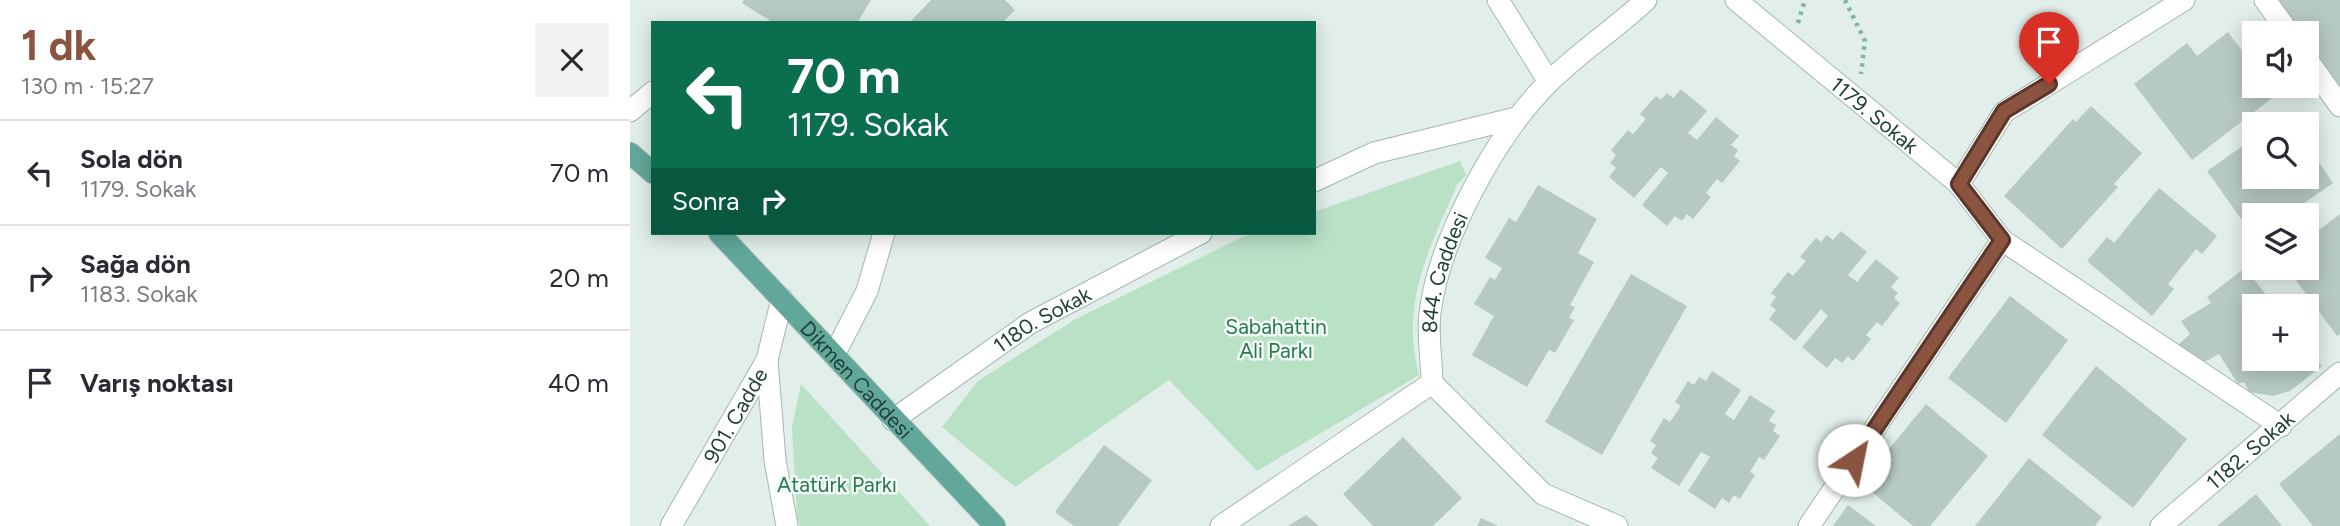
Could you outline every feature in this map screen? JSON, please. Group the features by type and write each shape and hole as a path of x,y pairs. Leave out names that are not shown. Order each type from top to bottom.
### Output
{"main road":[{"path":"630,153 651,171"},
{"name":"Dikmen Caddesi","path":"721,235 995,526"}],"street":[{"path":"1498,0 1549,82"},
{"name":"844. Caddesi","path":"1433,383 1430,315 1440,262 1466,205 1516,118 1549,82 1646,0"},
{"name":"1179. Sokak","path":"1736,0 1959,184 2002,240 2280,426"},
{"path":"1959,184 2004,111 2184,0"},
{"path":"2265,0 2280,21"},
{"path":"2319,76 2340,106"},
{"path":"630,111 651,94"},
{"path":"1316,180 1374,153 1516,118"},
{"path":"834,355 867,291 883,235"},
{"name":"1180. Sokak","path":"894,421 1030,323 1197,235"},
{"path":"1810,526 2002,240"},
{"name":"901. Cadde","path":"671,526 767,360 782,299"},
{"path":"767,360 775,460 787,526"},
{"name":"1182. Sokak","path":"2161,526 2340,373"},
{"path":"1221,526 1433,383 1543,494 1617,526"}],"path":[{"path":"1845,0 1865,41 1858,99"}],"green space":[{"name":"Sabahattin Ali Parkı","path":"1460,161 1466,175 1457,185 1420,277 1413,324 1419,375 1257,471 1169,380 1015,487 942,427 978,381 1074,320 1240,238 1249,235 1316,235 1316,211"},
{"name":"Atatürk Parkı","path":"801,384 930,526 800,526 797,516 792,427"}],"building":[{"path":"744,0 871,0 858,21 771,21 742,3"},
{"path":"931,0 1005,0 1015,10 1004,21 911,21"},
{"path":"2277,0 2340,0 2340,95 2319,57 2319,21 2289,21"},
{"path":"2228,32 2242,51 2242,98 2272,98 2254,112 2242,112 2242,121 2192,160 2134,84 2187,43 2197,56"},
{"path":"1681,89 1707,111 1688,133 1697,140 1716,117 1739,136 1731,145 1738,150 1734,156 1740,161 1722,183 1717,179 1706,193 1711,197 1693,219 1687,214 1682,221 1675,216 1667,226 1642,205 1668,173 1661,167 1634,198 1609,177 1616,168 1610,163 1616,155 1611,150 1628,130 1633,134 1646,119 1640,114 1656,96 1661,100 1667,93 1673,98"},
{"path":"2091,106 2142,153 2114,184 2118,187 2062,249 2004,196 2073,119 2076,122"},
{"path":"2242,146 2242,189 2319,189 2319,163 2333,183 2304,203 2242,203 2242,220 2207,171"},
{"path":"1538,185 1597,219 1578,253 1594,262 1570,305 1575,307 1569,318 1574,320 1555,353 1549,350 1527,387 1472,355 1494,316 1474,304 1490,277 1495,280 1502,268 1485,258 1509,218 1516,222"},
{"path":"2159,188 2217,236 2202,254 2196,249 2168,284 2174,289 2152,316 2087,261 2107,237 2114,243"},
{"path":"2340,214 2340,334 2337,336 2319,312 2319,294 2306,294 2296,280 2319,280 2319,230"},
{"path":"1841,231 1867,252 1848,275 1857,282 1876,259 1899,278 1891,287 1898,293 1894,298 1900,303 1882,326 1877,322 1866,335 1871,339 1853,361 1848,356 1842,363 1835,358 1827,368 1802,347 1828,316 1821,309 1795,341 1769,319 1776,310 1770,305 1776,297 1771,293 1788,272 1793,276 1806,261 1800,257 1816,238 1821,242 1827,235 1833,240"},
{"path":"2242,270 2242,280 2254,280 2266,294 2242,294 2242,371 2316,371 2290,391 2273,396 2249,392 2244,382 2238,384 2219,354 2199,365 2177,346 2190,334 2181,321 2211,303 2207,297"},
{"path":"1631,274 1687,306 1602,455 1545,422"},
{"path":"2010,296 2068,340 2006,423 1948,378"},
{"path":"2096,366 2187,439 2133,508 2042,435"},
{"path":"1712,371 1741,390 1725,414 1734,420 1750,395 1775,411 1769,421 1776,425 1773,431 1780,436 1764,460 1759,457 1750,472 1755,475 1740,499 1734,495 1729,503 1722,498 1715,509 1688,491 1710,457 1701,452 1679,486 1651,468 1658,458 1651,453 1656,445 1650,441 1664,418 1670,422 1681,406 1675,402 1688,381 1694,385 1699,377 1706,381"},
{"path":"1926,404 1988,456 1930,526 1913,526 1861,483"},
{"path":"2340,434 2340,526 2313,526 2279,484"},
{"path":"1403,437 1462,498 1433,526 1373,526 1343,494"},
{"path":"1104,445 1152,480 1118,526 1074,526 1055,512"},
{"path":"2029,458 2102,517 2095,526 1975,526"},
{"path":"2256,494 2282,526 2217,526"},
{"path":"1848,505 1876,526 1833,526"},
{"path":"1306,515 1319,526 1288,526"},
{"path":"1481,518 1498,526 1477,526"}],"route":[{"path":"1854,460 2002,240 1959,184 2004,111 2049,84"}]}
